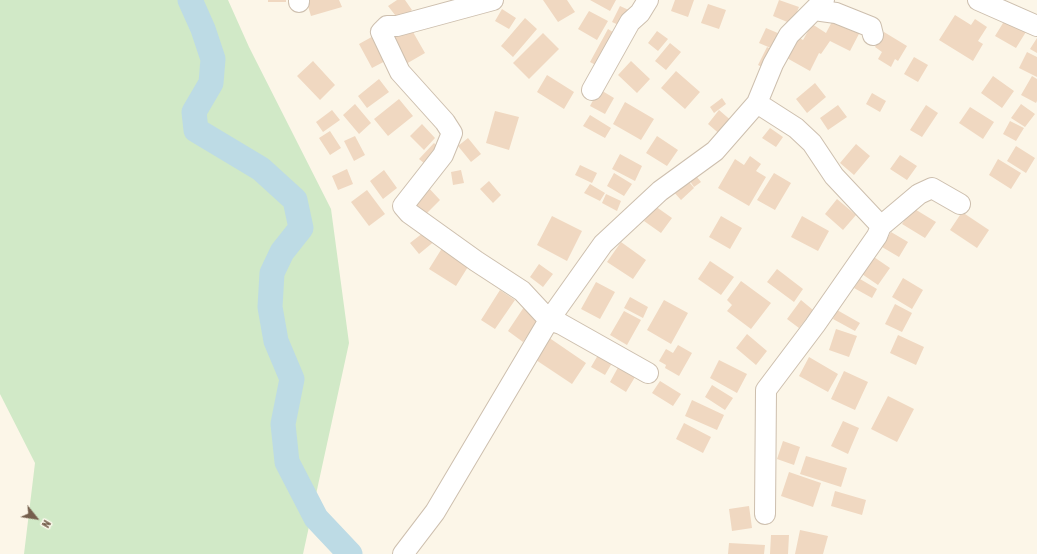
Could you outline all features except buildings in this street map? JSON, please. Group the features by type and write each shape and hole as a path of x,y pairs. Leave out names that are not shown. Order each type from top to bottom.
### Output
{"street":[{"path":"592,90 630,22 640,13 648,0"},
{"path":"978,0 1037,26"},
{"path":"482,1 397,26 387,26 381,32 400,72 445,122 452,133 443,154 403,206 409,213 421,222 522,291 549,320 561,324 648,373"},
{"path":"403,554 435,512 549,320 603,244 660,191 715,151 757,103 773,64 789,35 819,5 871,27 873,35"},
{"path":"757,103 796,128 812,143 834,176 881,226"},
{"path":"765,514 766,390 815,325 877,236 881,226 919,194 932,188 960,204"}],"green space":[{"path":"0,0 228,0 249,47 331,209 349,343 303,554 24,554 35,463 0,394"}],"waterway":[{"path":"190,0 203,29 213,59 211,83 194,112 196,130 261,169 295,200 301,228 282,252 272,273 270,307 276,341 292,379 283,424 287,462 316,518 350,554"}]}
